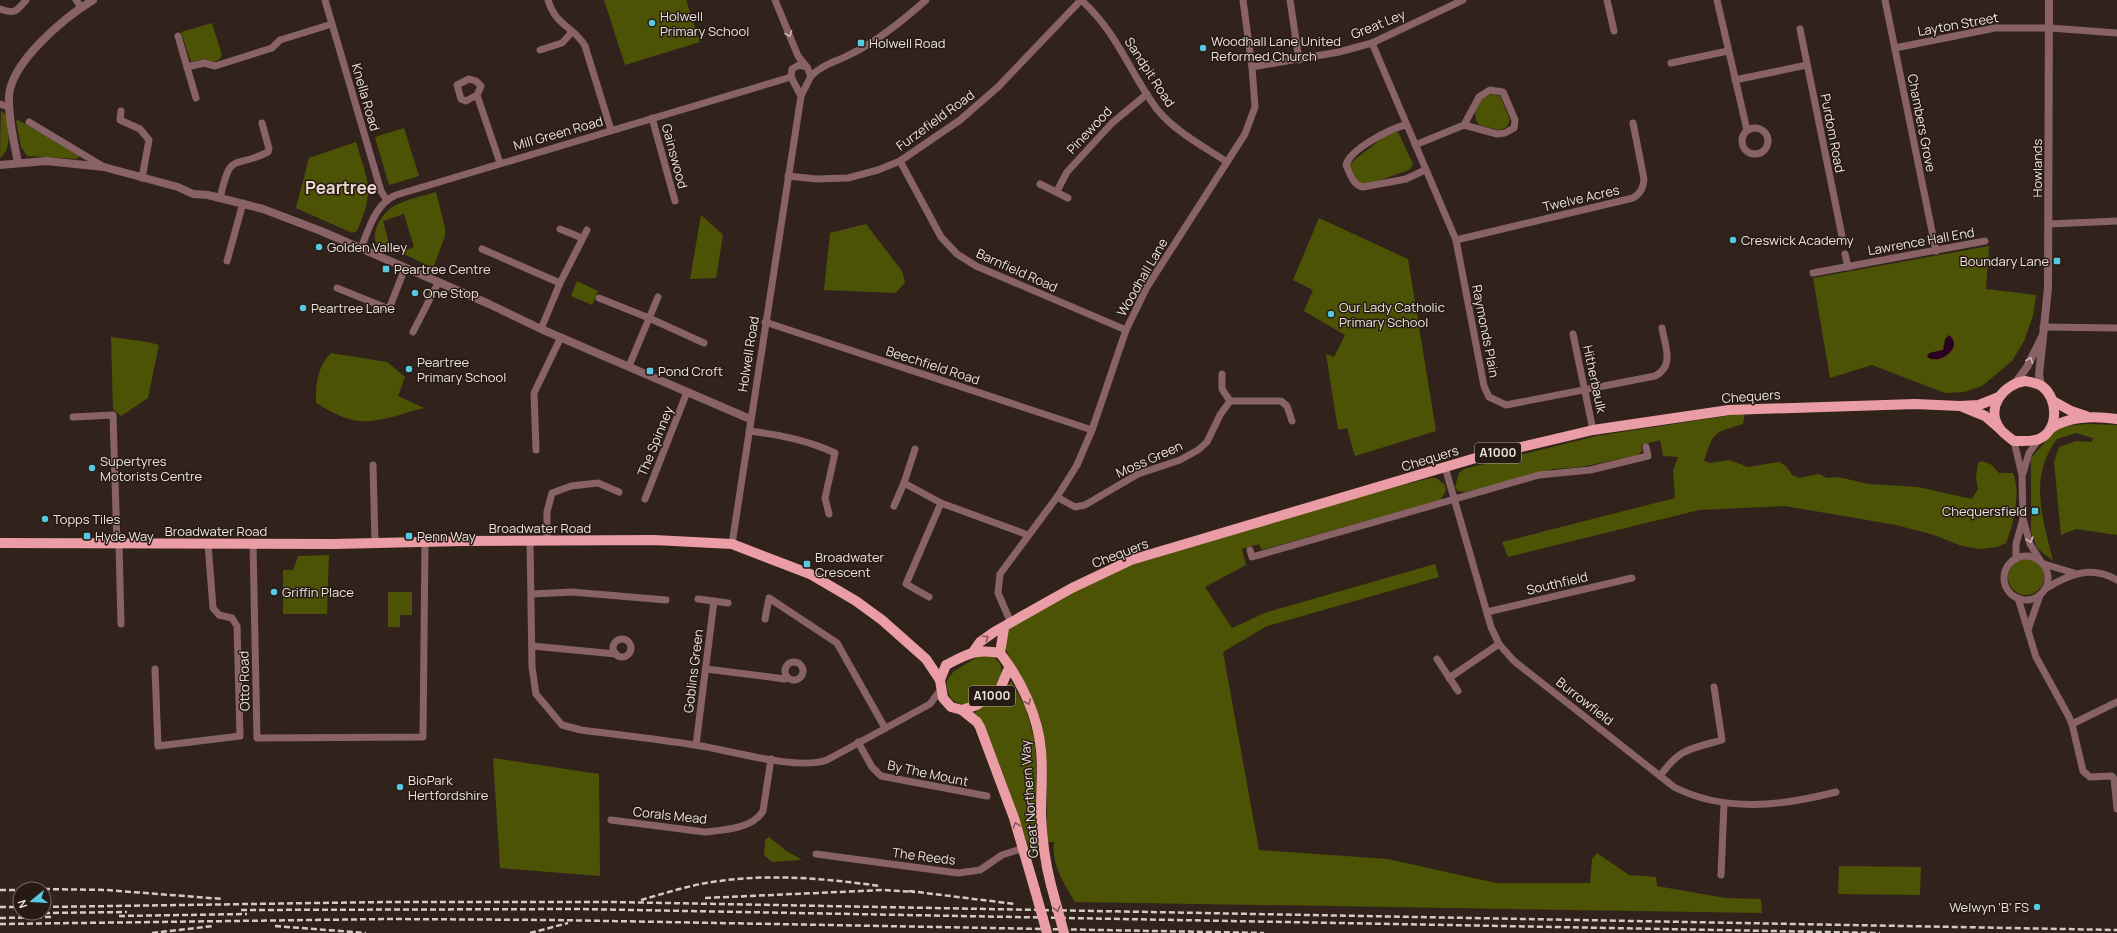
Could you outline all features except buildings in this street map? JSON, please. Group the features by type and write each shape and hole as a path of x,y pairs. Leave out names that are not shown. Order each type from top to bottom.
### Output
{"main road":[{"path":"2050,429 2054,415 2053,401 2048,392 2042,386 2025,381 2016,382 2006,388 1999,397 1995,407 1995,415 2000,429 2014,441 2039,439 2050,429 2064,421 2091,418 2117,419"},
{"name":"Chequers","path":"973,652 980,642 1007,626 1089,579 1131,560 1444,467 1593,430 1721,411 1758,407 1915,404 1960,406 1979,405 1999,397"},
{"path":"2053,401 2071,412 2091,418"},
{"name":"Chequers","path":"1960,406 1985,416 2000,429"},
{"name":"Broadwater Road","path":"0,543 254,544 654,540 732,544 779,560 832,585 882,620 926,659 940,684"},
{"path":"1000,653 1007,626"},
{"name":"A1000","path":"946,666 973,652 982,650 1000,653 1009,668 1003,685 996,692 977,705 962,710 951,708 947,704"},
{"name":"Broadwater Road","path":"926,659 946,666"},
{"path":"946,666 940,684 943,698 947,704"},
{"name":"Great Northern Way","path":"1009,668 1030,706 1040,740 1043,844 1051,885 1064,933"},
{"path":"962,710 977,722 980,727 1024,848 1047,933"}],"street":[{"path":"0,9 11,13 17,11 26,0"},
{"path":"18,163 9,107 12,82 19,68 79,3 93,0"},
{"name":"Knella Road","path":"325,0 381,191 386,199"},
{"path":"548,0 553,14 580,38 585,46 611,130"},
{"path":"775,0 798,56 807,67 811,76"},
{"path":"801,96 792,80 792,69 796,66 819,67 851,54 894,28 926,0"},
{"name":"Sandpit Road","path":"1081,0 1113,35 1157,109 1172,125 1227,162"},
{"name":"Furzefield Road","path":"788,176 816,179 848,178 878,170 900,161 960,120 998,87 1081,0"},
{"name":"Woodhall Lane","path":"1007,626 998,593 1000,574 1057,497 1077,465 1092,430 1126,330 1147,287 1245,134 1252,118 1255,107 1252,67 1243,0"},
{"path":"1290,0 1299,60"},
{"name":"Great Ley","path":"1252,67 1299,60 1339,52 1372,43 1463,0"},
{"path":"1607,0 1614,31"},
{"path":"1717,0 1747,130"},
{"name":"Chambers Grove","path":"1885,0 1936,251"},
{"name":"Howlands","path":"2042,386 2039,375 2043,348 2042,336 2048,288 2049,0"},
{"path":"187,67 204,63 215,66 272,48 280,40 332,24"},
{"name":"Layton Street","path":"1895,48 1995,28 2050,28 2117,33"},
{"name":"Purdom Road","path":"1800,29 1843,241"},
{"path":"540,50 562,43 572,32"},
{"path":"178,36 196,98"},
{"name":"Raymonds Plain","path":"1372,43 1456,240 1484,386 1489,396 1506,405 1655,376 1662,372 1667,361 1662,328"},
{"path":"1671,63 1728,51"},
{"path":"1735,80 1807,65"},
{"path":"792,80 799,85 807,83 819,67"},
{"name":"Mill Green Road","path":"386,199 611,130 792,80"},
{"name":"Holwell Road","path":"732,544 750,419 801,96 807,83"},
{"path":"1415,145 1464,125 1496,134 1506,133 1514,128 1515,120 1503,92 1490,90 1479,97 1464,125"},
{"name":"Pinewood","path":"1057,190 1067,172 1112,123 1135,102 1147,94"},
{"path":"477,95 500,163"},
{"path":"0,104 9,107"},
{"path":"121,111 120,120 140,129 149,140 142,178"},
{"name":"Gainswood","path":"652,118 675,201"},
{"path":"29,122 104,167"},
{"path":"220,198 226,172 230,166 268,152 269,149 262,123"},
{"name":"Twelve Acres","path":"1456,240 1632,198 1638,195 1643,188 1644,179 1633,123"},
{"path":"1406,125 1380,135 1351,156 1346,166 1357,186 1363,187 1406,179 1425,170"},
{"name":"Barnfield Road","path":"900,161 940,237 957,254 976,266 1126,330"},
{"path":"0,165 66,162 104,167 178,188 193,194 220,198 298,221 489,304 541,329 750,419"},
{"path":"1040,184 1057,190 1068,198"},
{"path":"361,248 378,209 386,199"},
{"path":"227,260 243,204"},
{"path":"2049,224 2117,221"},
{"path":"560,229 582,238"},
{"path":"541,329 560,283 587,230"},
{"name":"Lawrence Hall End","path":"1813,274 1985,241"},
{"path":"482,249 560,283"},
{"path":"1845,254 1848,267"},
{"path":"337,288 389,309 405,268"},
{"path":"413,332 438,283"},
{"path":"629,366 658,297"},
{"path":"599,298 649,318 704,343"},
{"name":"Beechfield Road","path":"765,322 1092,430"},
{"path":"2043,326 2117,328"},
{"name":"Hitherbaulk","path":"1573,334 1593,430"},
{"name":"Howlands","path":"2016,382 2027,367 2042,336"},
{"path":"536,450 534,393 560,337"},
{"path":"1222,374 1222,389 1230,401 1281,400 1287,406 1292,421"},
{"name":"The Spinney","path":"645,499 687,392"},
{"name":"Moss Green","path":"1057,497 1075,507 1084,505 1138,474 1180,460 1198,450 1207,442 1220,415 1230,401"},
{"path":"72,417 113,415 121,624"},
{"path":"749,431 788,436 835,452 825,498 829,514"},
{"path":"2022,475 2029,453 2039,439"},
{"path":"2014,441 2022,475 2023,519 2030,544 2048,576 2028,630"},
{"path":"1250,550 1252,557 1539,475 1590,470 1648,456 1646,447"},
{"path":"894,506 904,484 914,449"},
{"path":"372,466 375,543"},
{"name":"Burrowfield","path":"1444,467 1487,612 1499,644 1514,661 1674,787 1687,794 1724,804 1778,804 1804,800 1836,792"},
{"path":"547,541 547,512 552,493 571,486 598,482 619,492"},
{"path":"904,484 941,503 1028,535"},
{"path":"929,598 906,584 941,503"},
{"path":"2016,559 2016,544 2023,519"},
{"path":"530,541 532,667 536,694 562,725 581,730 696,745 771,759 808,764 820,763 930,704 947,704"},
{"name":"Otto Road","path":"254,544 257,738 423,737 425,543"},
{"path":"155,668 158,746 240,736 237,626 232,618 219,615 213,608 208,544"},
{"path":"2074,574 2028,556 2016,559 2006,569 2004,576 2008,589 2018,598 2036,657 2072,724 2083,770 2090,777 2112,776 2114,779 2117,809"},
{"path":"2018,598 2030,600 2074,574 2084,571 2098,572 2117,580"},
{"name":"Southfield","path":"1487,612 1632,578"},
{"path":"532,594 572,592 666,600"},
{"path":"765,619 769,598 837,643 885,728"},
{"path":"698,599 728,603"},
{"name":"Goblins Green","path":"696,745 714,601"},
{"path":"1449,678 1499,644"},
{"path":"532,646 616,654"},
{"path":"1437,659 1458,691"},
{"path":"706,669 785,679 787,677"},
{"path":"930,704 940,684"},
{"path":"1660,776 1671,761 1683,751 1722,740 1714,687"},
{"path":"2072,724 2117,702"},
{"name":"By The Mount","path":"858,742 872,768 885,778 987,796"},
{"name":"Corals Mead","path":"611,820 705,832 720,831 749,823 760,816 763,811 771,759"},
{"path":"1721,875 1724,804"},
{"name":"The Reeds","path":"816,854 958,873 980,870 1002,856 1024,848"}],"green space":[{"name":"Holwell Primary School","path":"604,0 686,0 700,42 625,65"},
{"path":"212,23 222,55 220,59 214,62 204,59 191,62 181,32"},
{"path":"1492,94 1500,96 1510,120 1507,127 1499,130 1479,125 1475,116 1475,111 1479,102"},
{"path":"1,111 6,115 9,138 7,149 0,158"},
{"path":"18,120 79,157 77,159 27,156 21,147 16,121"},
{"path":"404,128 419,176 389,185 375,137"},
{"path":"1398,132 1413,164 1409,170 1360,187 1349,164 1389,133"},
{"path":"356,142 364,167 368,187 368,196 363,218 357,231 352,233 296,208 309,158"},
{"path":"436,192 445,228 445,236 433,268 404,254 403,251 414,247 404,214 383,221 392,254 378,246 375,239 375,233 379,222 387,211 411,199"},
{"path":"701,215 723,235 716,278 690,279"},
{"path":"1319,218 1408,259 1436,431 1355,456 1347,428 1338,430 1326,354 1334,357 1345,335 1304,311 1313,290 1293,280"},
{"path":"866,224 902,271 905,282 896,293 824,290 830,233"},
{"path":"1989,246 1986,289 2036,295 2033,316 2024,341 2012,361 1982,386 1964,392 1945,393 1872,365 1830,378 1813,278"},
{"path":"577,281 598,291 592,305 571,296"},
{"path":"111,337 159,345 148,398 121,416 113,409"},
{"path":"331,353 387,362 405,377 398,396 424,408 380,420 362,421 343,417 316,403 318,376 326,358"},
{"path":"1745,413 1743,424 1726,429 1713,438 1704,461 1710,463 1729,460 1748,467 1779,462 1786,466 1792,475 1799,478 1819,474 1827,478 1838,477 1869,484 1918,487 1972,499 1978,489 1976,478 1978,463 1982,461 1992,465 1999,473 2013,473 2016,490 2016,508 2006,543 1997,547 1980,549 1962,546 1934,535 1896,525 1785,506 1699,510 1508,557 1502,542 1675,498 1673,470 1678,457 1663,456 1660,440 1641,445 1642,451 1638,455 1581,467 1553,469 1466,492 1458,491 1455,487 1459,473 1464,469 1596,436"},
{"path":"2087,424 2117,425 2117,535 2076,529 2061,535 2054,462 2059,447 2076,441 2092,442 2093,438 2076,433 2057,439 2048,453 2040,483 2042,514 2053,561 2037,548 2031,532 2031,458 2053,433 2065,426"},
{"path":"1430,478 1436,478 1445,485 1446,491 1440,500 1262,550 1259,544 1242,549 1246,565 1205,587 1232,628 1267,612 1435,564 1439,577 1267,626 1223,652 1259,850 1388,859 1496,883 1590,883 1592,859 1597,853 1629,875 1656,877 1657,886 1725,898 1761,899 1762,913 1075,902 1056,866 1054,858 1054,842 1047,842 1046,746 1040,719 1031,697 1006,650 1004,642 1011,623 1095,576 1366,495"},
{"path":"329,555 327,614 283,614 283,570 293,570 298,556"},
{"path":"2023,559 2029,559 2039,564 2044,577 2039,590 2029,595 2023,595 2013,590 2008,580 2008,574 2013,564"},
{"path":"388,592 412,592 412,615 400,615 400,627 388,627"},
{"path":"979,656 990,656 999,663 1001,672 998,682 980,699 969,703 959,703 951,698 947,689 947,680 954,671"},
{"path":"1011,681 1025,707 1035,741 1039,847 1033,849 1033,857 1003,773 978,716 974,713 1003,693"},
{"path":"493,758 599,774 600,876 500,868"},
{"path":"769,837 785,850 802,860 772,862 764,855 765,840"},
{"path":"1839,866 1921,867 1920,895 1838,894"}],"shaded area":[{"path":"1949,335 1953,340 1954,345 1948,354 1938,359 1927,357 1929,353 1943,350 1945,339"}],"railway":[{"path":"641,900 706,883 749,878 771,877 815,879 880,886"},
{"path":"52,889 106,890 223,899"},
{"path":"0,890 12,890"},
{"path":"705,898 883,890 915,892"},
{"path":"909,891 1015,904"},
{"path":"52,907 387,902 611,902 2117,930"},
{"path":"0,907 12,907"},
{"path":"241,910 580,909 1880,933"},
{"path":"52,913 127,912"},
{"path":"119,916 247,914"},
{"path":"0,918 12,918"},
{"path":"0,924 388,919 555,920 1264,933"},
{"path":"530,933 568,923"},
{"path":"152,933 213,926"},
{"path":"275,926 366,933"}],"place":[{"name":"Holwell Primary School","path":"652,23"},
{"name":"Holwell Road","path":"861,43"},
{"name":"Woodhall Lane United Reformed Church","path":"1203,48"},
{"name":"Creswick Academy","path":"1733,240"},
{"name":"Golden Valley","path":"319,247"},
{"name":"Boundary Lane","path":"2057,261"},
{"name":"Peartree Centre","path":"386,269"},
{"name":"One Stop","path":"415,293"},
{"name":"Peartree Lane","path":"303,308"},
{"name":"Our Lady Catholic Primary School","path":"1331,314"},
{"name":"Peartree Primary School","path":"409,369"},
{"name":"Pond Croft","path":"650,371"},
{"name":"Supertyres Motorists Centre","path":"92,468"},
{"name":"Chequersfield","path":"2035,511"},
{"name":"Topps Tiles","path":"45,519"},
{"name":"Hyde Way","path":"87,536"},
{"name":"Penn Way","path":"409,536"},
{"name":"Broadwater Crescent","path":"807,564"},
{"name":"Griffin Place","path":"274,592"},
{"name":"BioPark Hertfordshire","path":"400,787"},
{"name":"Welwyn 'B' FS","path":"2037,907"}],"district":[{"name":"Peartree","path":"341,188"}]}
